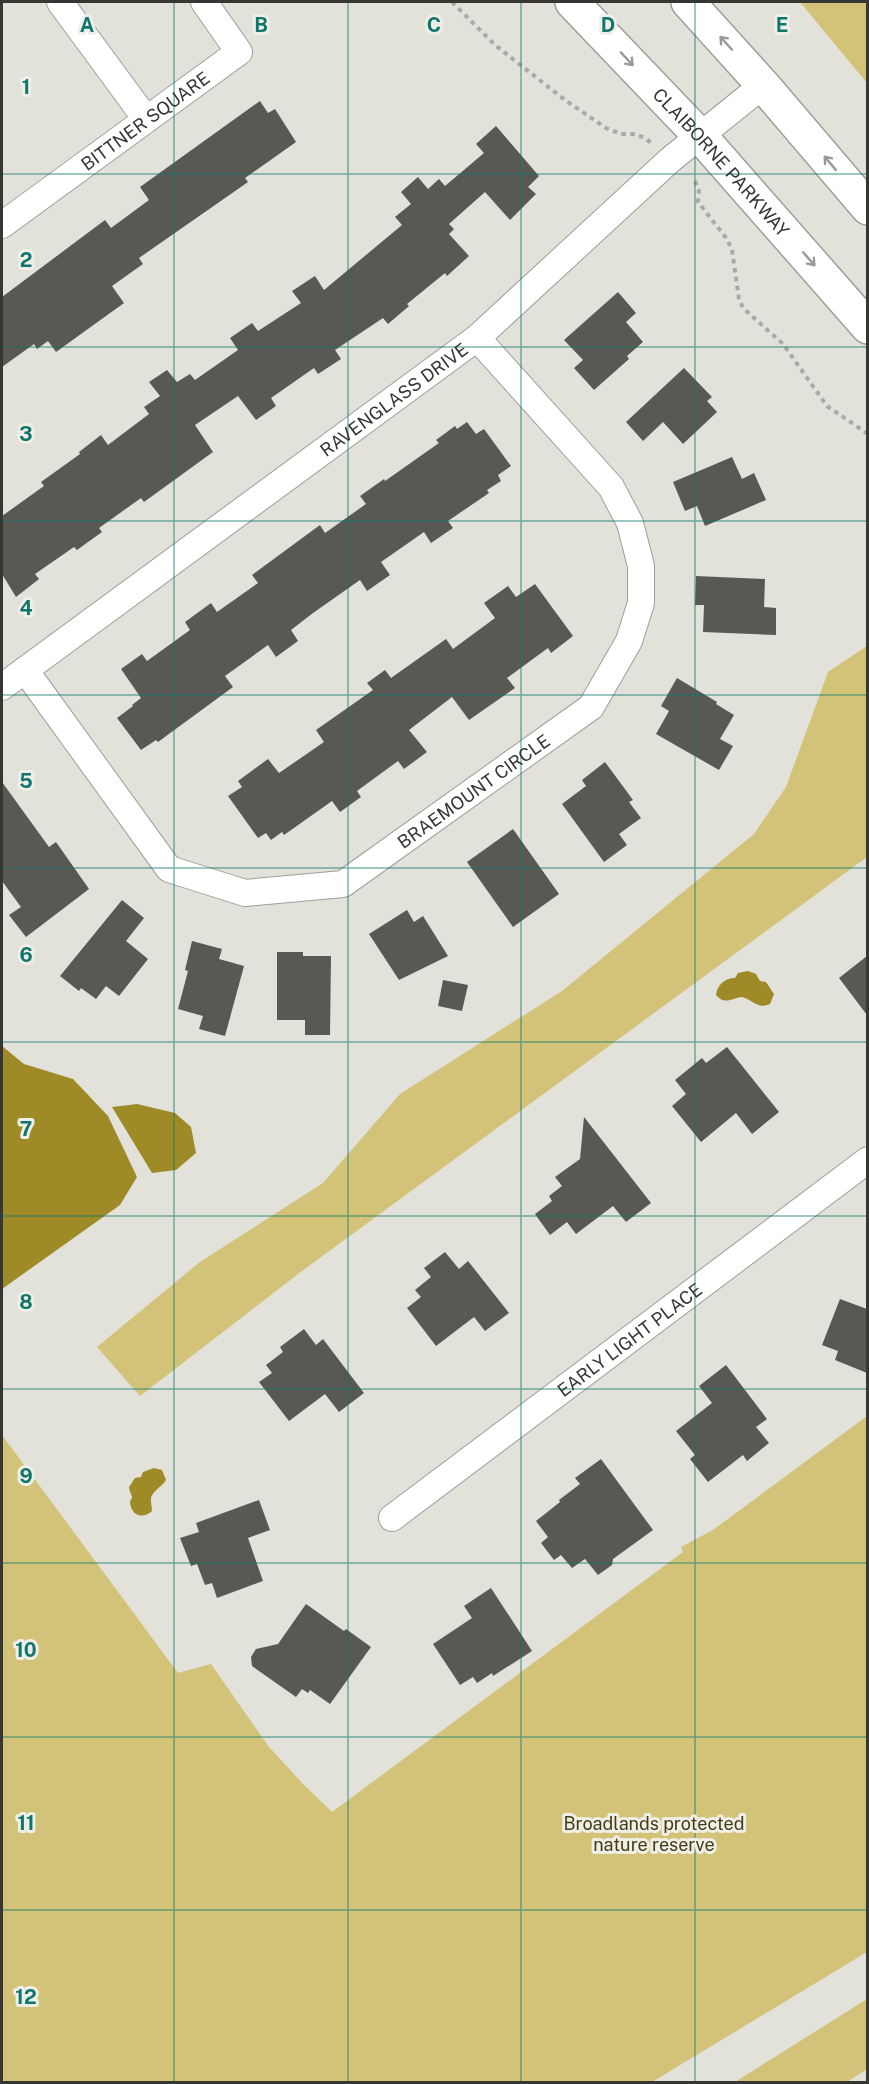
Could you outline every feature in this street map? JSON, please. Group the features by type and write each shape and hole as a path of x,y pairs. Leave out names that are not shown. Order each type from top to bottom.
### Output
{"main road":[{"name":"CLAIBORNE PARKWAY","path":"572,2 701,137 867,327"},
{"path":"688,2 763,85 867,208"}],"street":[{"path":"60,2 146,119"},
{"name":"BITTNER SQUARE","path":"2,225 240,52 204,2"},
{"name":"RAVENGLASS DRIVE","path":"2,687 477,338 670,160 763,85"},
{"name":"BRAEMOUNT CIRCLE","path":"25,670 169,869 245,893 343,884 591,707 629,641 641,603 641,566 630,524 611,488 477,338"},
{"name":"EARLY LIGHT PLACE","path":"392,1518 867,1160"}],"path":[{"path":"452,2 495,45 565,100 606,128 621,134 635,134 645,138 696,181 699,192 698,202 727,238 732,250 739,299 743,308 783,344 826,406 867,435"}],"green space":[{"path":"800,2 867,2 867,83"},
{"path":"867,646 867,857 302,1271 140,1396 97,1347 200,1262 323,1183 400,1094 562,991 754,834 786,787 828,672"},
{"name":"Broadlands protected nature reserve","path":"867,1416 867,1952 652,2082 2,2082 2,1435 178,1673 211,1664 269,1747 332,1812 683,1552 681,1547 713,1530"},
{"path":"867,1999 867,2069 847,2082 735,2082"}],"shaded area":[{"path":"748,971 756,974 760,981 766,982 774,994 770,1004 762,1006 741,997 725,1001 716,995 722,983 735,978 738,973"},
{"path":"2,1046 24,1064 73,1079 108,1116 137,1177 120,1205 2,1289"},
{"path":"137,1104 175,1113 191,1127 196,1153 176,1170 152,1173 112,1107"},
{"path":"154,1468 162,1470 166,1480 152,1495 152,1511 141,1516 132,1510 129,1487 135,1478 141,1477 143,1472"}],"building":[{"path":"260,101 268,113 275,109 296,142 245,178 248,182 139,258 143,264 112,286 124,303 56,352 48,341 37,349 34,344 2,367 2,297 105,220 111,228 149,200 140,187"},
{"path":"496,126 539,176 528,187 536,194 510,220 485,192 449,224 454,229 449,234 469,256 447,276 445,273 407,304 409,306 388,324 383,318 335,350 341,359 318,374 314,368 271,398 276,406 256,420 238,396 195,425 213,452 144,502 141,498 99,528 102,532 77,550 74,547 35,574 39,579 16,597 2,574 2,516 44,486 41,482 80,454 79,452 101,435 108,445 149,414 144,407 160,396 149,382 167,370 177,382 190,374 195,380 238,350 230,338 252,323 258,331 301,303 292,291 315,276 324,290 402,225 395,217 411,204 401,192 418,177 428,189 439,179 445,186 484,153 476,144"},
{"path":"618,292 636,313 626,322 643,342 627,356 629,359 594,390 574,368 583,360 564,340"},
{"path":"684,368 712,397 707,401 717,412 683,444 663,422 643,441 626,422"},
{"path":"467,422 476,434 484,429 511,466 498,475 501,481 487,490 489,493 448,521 453,528 431,543 424,532 381,562 390,575 367,591 360,580 291,630 298,641 276,657 268,645 225,676 233,687 158,742 156,740 141,750 117,718 141,698 121,669 142,654 147,661 190,630 185,622 211,603 217,612 258,583 252,575 320,525 325,533 366,504 360,496 439,443 436,440 455,426 457,429"},
{"path":"732,457 742,479 754,473 766,500 705,526 697,506 685,511 673,482"},
{"path":"696,576 765,579 764,607 776,608 776,635 703,632 704,605 695,605"},
{"path":"535,584 573,636 551,653 548,648 507,678 515,688 469,720 452,697 409,730 427,752 404,769 398,761 357,791 361,797 340,812 332,801 284,835 282,832 271,840 266,833 258,838 228,796 242,787 238,781 268,759 279,773 324,742 316,730 373,690 367,683 385,670 391,678 446,639 453,649 495,618 484,603 508,586 516,597"},
{"path":"677,678 734,715 720,739 733,746 719,770 656,734 669,711 661,706"},
{"path":"605,762 633,800 629,802 641,818 619,834 627,845 604,862 562,804 586,786 582,780"},
{"path":"2,782 49,847 56,842 89,889 26,937 9,915 21,907 2,881"},
{"path":"513,829 559,894 513,927 467,862"},
{"path":"122,900 144,918 126,941 148,959 119,996 106,986 96,999 81,988 79,991 60,976"},
{"path":"407,910 414,922 423,916 448,956 399,980 369,934"},
{"path":"192,941 222,949 219,959 244,966 225,1036 199,1029 203,1016 178,1009 188,971 185,970"},
{"path":"277,952 303,952 303,956 331,956 330,1035 305,1035 305,1020 277,1020"},
{"path":"867,956 867,1015 839,978"},
{"path":"443,980 468,985 462,1011 438,1006"},
{"path":"727,1047 779,1112 752,1134 736,1113 701,1142 672,1106 686,1094 675,1080 702,1058 706,1063"},
{"path":"584,1117 651,1203 626,1222 613,1206 576,1234 567,1222 550,1235 535,1214 552,1201 549,1196 562,1186 555,1177 580,1159"},
{"path":"445,1252 459,1269 468,1261 509,1313 485,1331 474,1317 436,1346 407,1308 421,1297 415,1290 431,1277 424,1268"},
{"path":"840,1299 867,1309 867,1373 835,1360 838,1351 822,1345"},
{"path":"304,1329 316,1345 323,1339 364,1393 339,1412 325,1394 289,1421 259,1382 272,1373 266,1365 283,1352 280,1347"},
{"path":"726,1365 767,1419 756,1427 769,1443 747,1461 743,1455 708,1482 690,1459 695,1455 676,1431 712,1403 699,1386"},
{"path":"601,1459 653,1530 613,1559 612,1565 598,1575 585,1559 572,1568 561,1555 554,1560 541,1543 548,1537 536,1521 580,1484 575,1478"},
{"path":"259,1500 270,1530 248,1538 263,1581 217,1598 212,1583 205,1585 197,1564 191,1566 180,1538 199,1532 196,1523"},
{"path":"491,1588 532,1651 493,1676 492,1673 477,1683 473,1677 460,1685 433,1644 472,1618 464,1606"},
{"path":"306,1604 371,1647 330,1704 310,1690 308,1693 302,1689 296,1697 252,1666 251,1657 256,1649 278,1644"}]}
